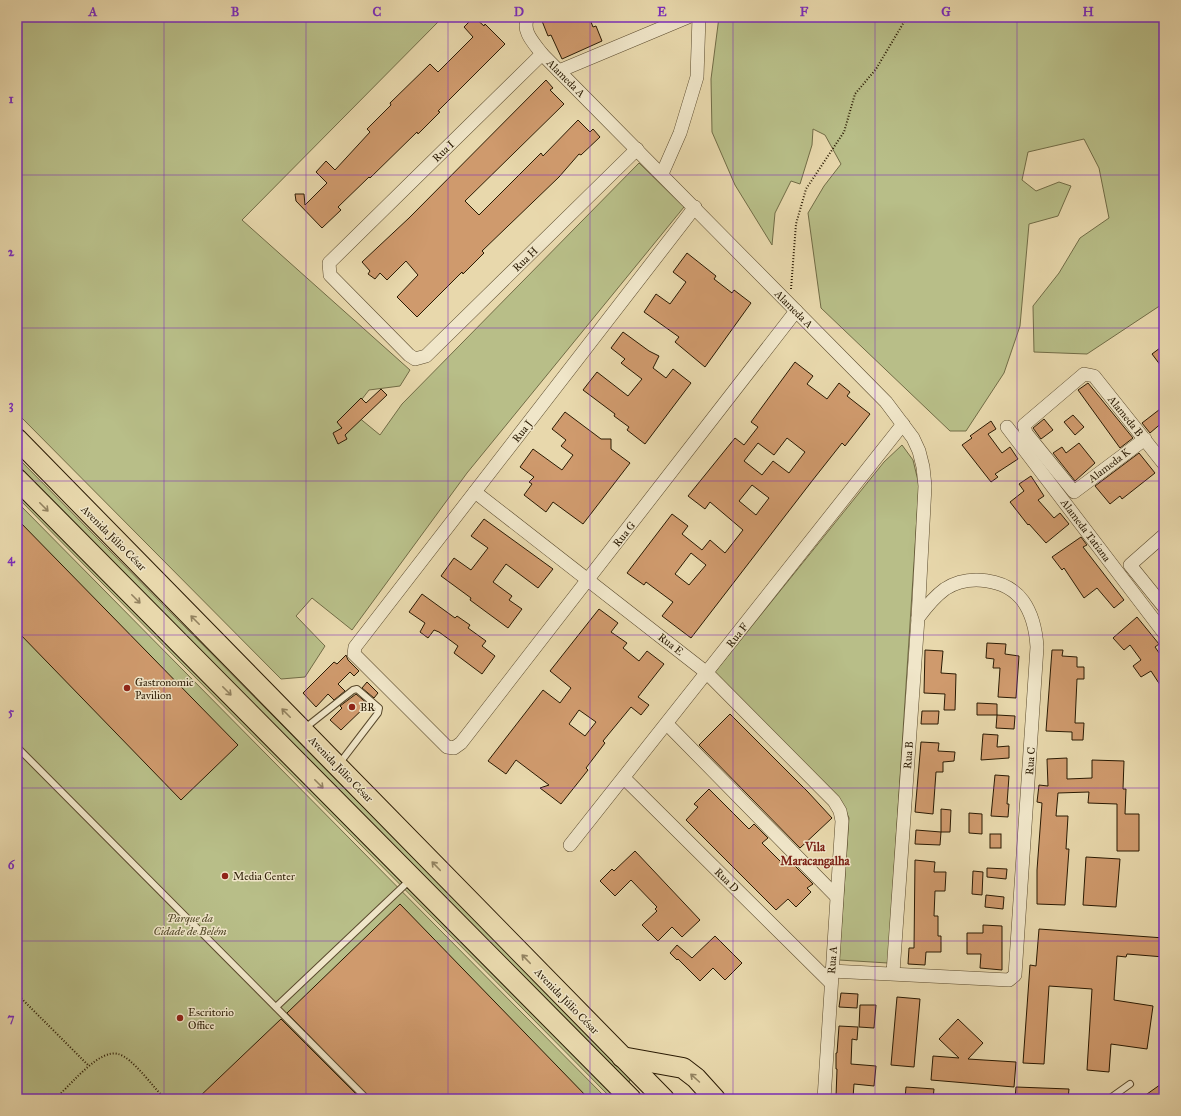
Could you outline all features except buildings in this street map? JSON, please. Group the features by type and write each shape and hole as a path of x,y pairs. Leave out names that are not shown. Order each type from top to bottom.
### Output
{"main road":[{"name":"Avenida Júlio César","path":"17,439 622,1057 642,1091 664,1099"},
{"path":"17,479 631,1099"},
{"path":"622,1057 683,1068 696,1078 715,1099"},
{"path":"642,1091 662,1070 670,1066"}],"street":[{"name":"Alameda A","path":"528,17 526,22 528,35 542,54 695,207 886,402 903,424 919,451 925,486 918,618"},
{"path":"560,71 688,17"},
{"path":"662,174 680,133 697,77 699,17"},
{"name":"Rua I","path":"409,355 330,275 329,263 542,54"},
{"name":"Rua H","path":"409,355 420,359 426,356 637,149"},
{"name":"Rua J","path":"447,747 354,654 355,648 695,207"},
{"name":"Rua G","path":"447,747 454,748 461,743 796,311"},
{"name":"Alameda B","path":"1084,374 1094,376 1164,464"},
{"name":"Alameda Tatiana","path":"1074,492 1026,433 1024,425 1084,374"},
{"name":"Rua F","path":"570,846 903,424"},
{"name":"Alameda Tatiana","path":"1008,427 1164,633"},
{"name":"Alameda K","path":"1074,492 1145,439"},
{"name":"Rua E","path":"475,492 589,579 706,673 834,801 840,811 842,821"},
{"path":"1164,535 1130,565 1164,607"},
{"name":"Rua C","path":"892,973 1009,980 1015,975 1016,970 1037,636 1030,612 1022,600 1013,592 997,583 983,580 968,580 945,589 932,600 918,618"},
{"name":"Rua B","path":"892,973 918,618"},
{"path":"667,724 836,896"},
{"name":"Rua D","path":"624,778 831,976"},
{"name":"Rua A","path":"824,1099 842,821"},
{"path":"831,976 892,973"}],"lane":[{"path":"303,730 353,690 357,689 379,708 378,713 338,766"},
{"path":"17,748 367,1099"},
{"path":"276,1007 412,878"},
{"path":"1109,1099 1130,1084"}],"path":[{"path":"785,300 790,295 792,257 796,224 806,189 844,132 855,94 876,69 907,17"},
{"path":"17,994 89,1066"},
{"path":"61,1099 62,1093 89,1066 104,1056 119,1054 129,1061 165,1099"}],"green space":[{"path":"17,17 448,17 440,20 242,220 410,370 400,386 369,390 352,412 380,435 402,404 639,163 684,207 467,473 352,630 312,598 296,616 325,646 305,677 281,679 17,413"},
{"path":"719,17 1164,17 1164,303 1087,354 1034,352 1033,306 1059,273 1080,238 1109,218 1099,168 1084,139 1028,152 1022,180 1036,191 1059,182 1071,186 1058,216 1029,224 1020,326 1004,373 966,431 950,431 821,308 808,213 824,186 841,164 825,135 813,129 812,145 800,184 791,181 775,213 772,245 735,185 712,132 711,79"},
{"path":"902,445 913,460 919,485 888,963 839,960 849,818 843,804 714,673 884,462"},
{"path":"17,457 631,1078 629,1082 626,1083 17,466"},
{"path":"17,491 618,1099 612,1099 17,497"},
{"name":"Parque da Cidade de Belém","path":"17,502 607,1099 17,1099"}],"place":[{"name":"Gastronomic Pavilion","path":"127,688"},
{"name":"BR","path":"352,707"},
{"name":"Media Center","path":"225,876"},
{"name":"Escritorio Office","path":"180,1018"}],"district":[{"name":"Vila Maracangalha","path":"815,854"}]}
